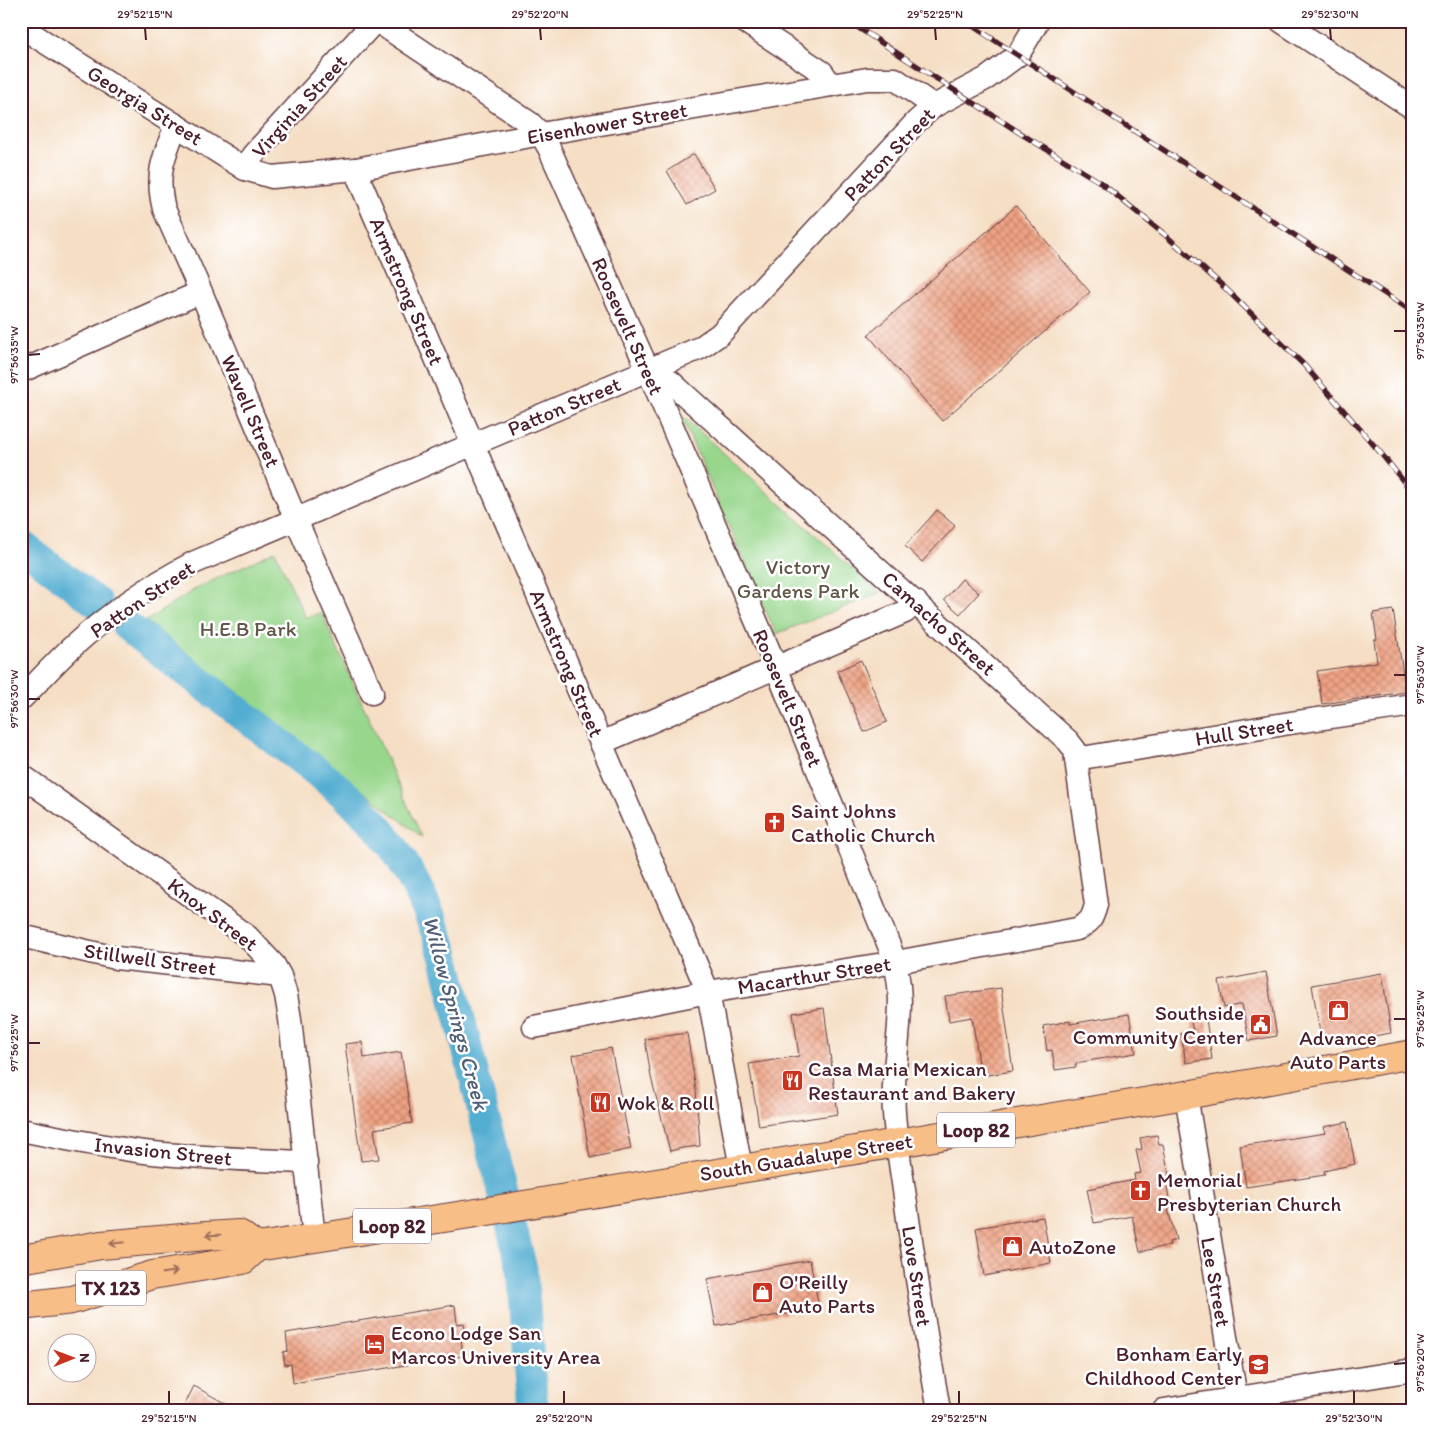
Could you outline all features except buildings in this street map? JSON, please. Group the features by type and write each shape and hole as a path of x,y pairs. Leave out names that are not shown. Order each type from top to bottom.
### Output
{"main road":[{"name":"South Guadalupe Street","path":"21,1306 72,1300 152,1275 243,1260 257,1247 470,1214 1186,1096 1413,1054"},
{"path":"21,1259 102,1245 240,1234 257,1247"}],"street":[{"path":"376,21 531,124 541,134"},
{"name":"Virginia Street","path":"245,169 253,155 376,21"},
{"path":"744,21 822,72 831,85"},
{"name":"Patton Street","path":"21,699 70,650 121,608 165,578 193,562 700,348 720,334 917,121 934,106 988,78 1018,55 1038,21"},
{"path":"1281,21 1413,108"},
{"name":"Georgia Street","path":"21,27 245,169 272,177"},
{"name":"Eisenhower Street","path":"272,177 356,169 541,134 867,79 895,79 934,106"},
{"name":"Wavell Street","path":"176,125 166,151 159,179 164,209 201,292 296,520 372,692"},
{"name":"Roosevelt Street","path":"541,134 648,370 776,667 896,962 901,1005 893,1078 894,1114 898,1142"},
{"name":"Armstrong Street","path":"356,169 708,992 741,1168"},
{"path":"24,370 201,292"},
{"name":"Camacho Street","path":"648,370 671,382 1068,741 1074,750 1076,759 1095,891 1096,905 1092,918"},
{"path":"601,743 906,612 916,602"},
{"name":"Hull Street","path":"1076,759 1290,723 1413,705"},
{"name":"Knox Street","path":"21,775 248,937 268,957 280,976 290,1019 314,1238"},
{"name":"Macarthur Street","path":"534,1027 708,992 896,962 1077,929 1086,925 1092,918"},
{"name":"Stillwell Street","path":"21,936 116,958 280,976"},
{"name":"Lee Street","path":"1186,1096 1237,1404"},
{"name":"Invasion Street","path":"21,1130 74,1141 152,1152 222,1159 306,1162"},
{"name":"Love Street","path":"898,1142 918,1294 939,1410"},
{"path":"1164,1410 1237,1404 1413,1370"}],"green space":[{"name":"Victory Gardens Park","path":"680,414 880,593 776,634"},
{"name":"H.E.B Park","path":"275,551 306,618 321,612 422,837 146,621 195,589"}],"waterway":[{"name":"Willow Springs Creek","path":"21,545 97,603"},
{"name":"Willow Springs Creek","path":"127,626 325,778 352,801 388,840 417,887 432,920 444,955 522,1269 533,1410"}],"railway":[{"path":"848,21 1023,135 1100,182 1164,234 1224,287 1304,365 1413,493"},
{"path":"965,21 1413,312"}],"place":[{"name":"Saint Johns Catholic Church","path":"775,822"},
{"name":"Advance Auto Parts","path":"1338,1010"},
{"name":"Southside Community Center","path":"1260,1024"},
{"name":"Casa Maria Mexican Restaurant and Bakery","path":"792,1080"},
{"name":"Wok & Roll","path":"601,1102"},
{"name":"Memorial Presbyterian Church","path":"1141,1191"},
{"name":"AutoZone","path":"1013,1246"},
{"name":"O'Reilly Auto Parts","path":"763,1293"},
{"name":"Econo Lodge San Marcos University Area","path":"375,1344"},
{"name":"Bonham Early Childhood Center","path":"1258,1365"}]}
